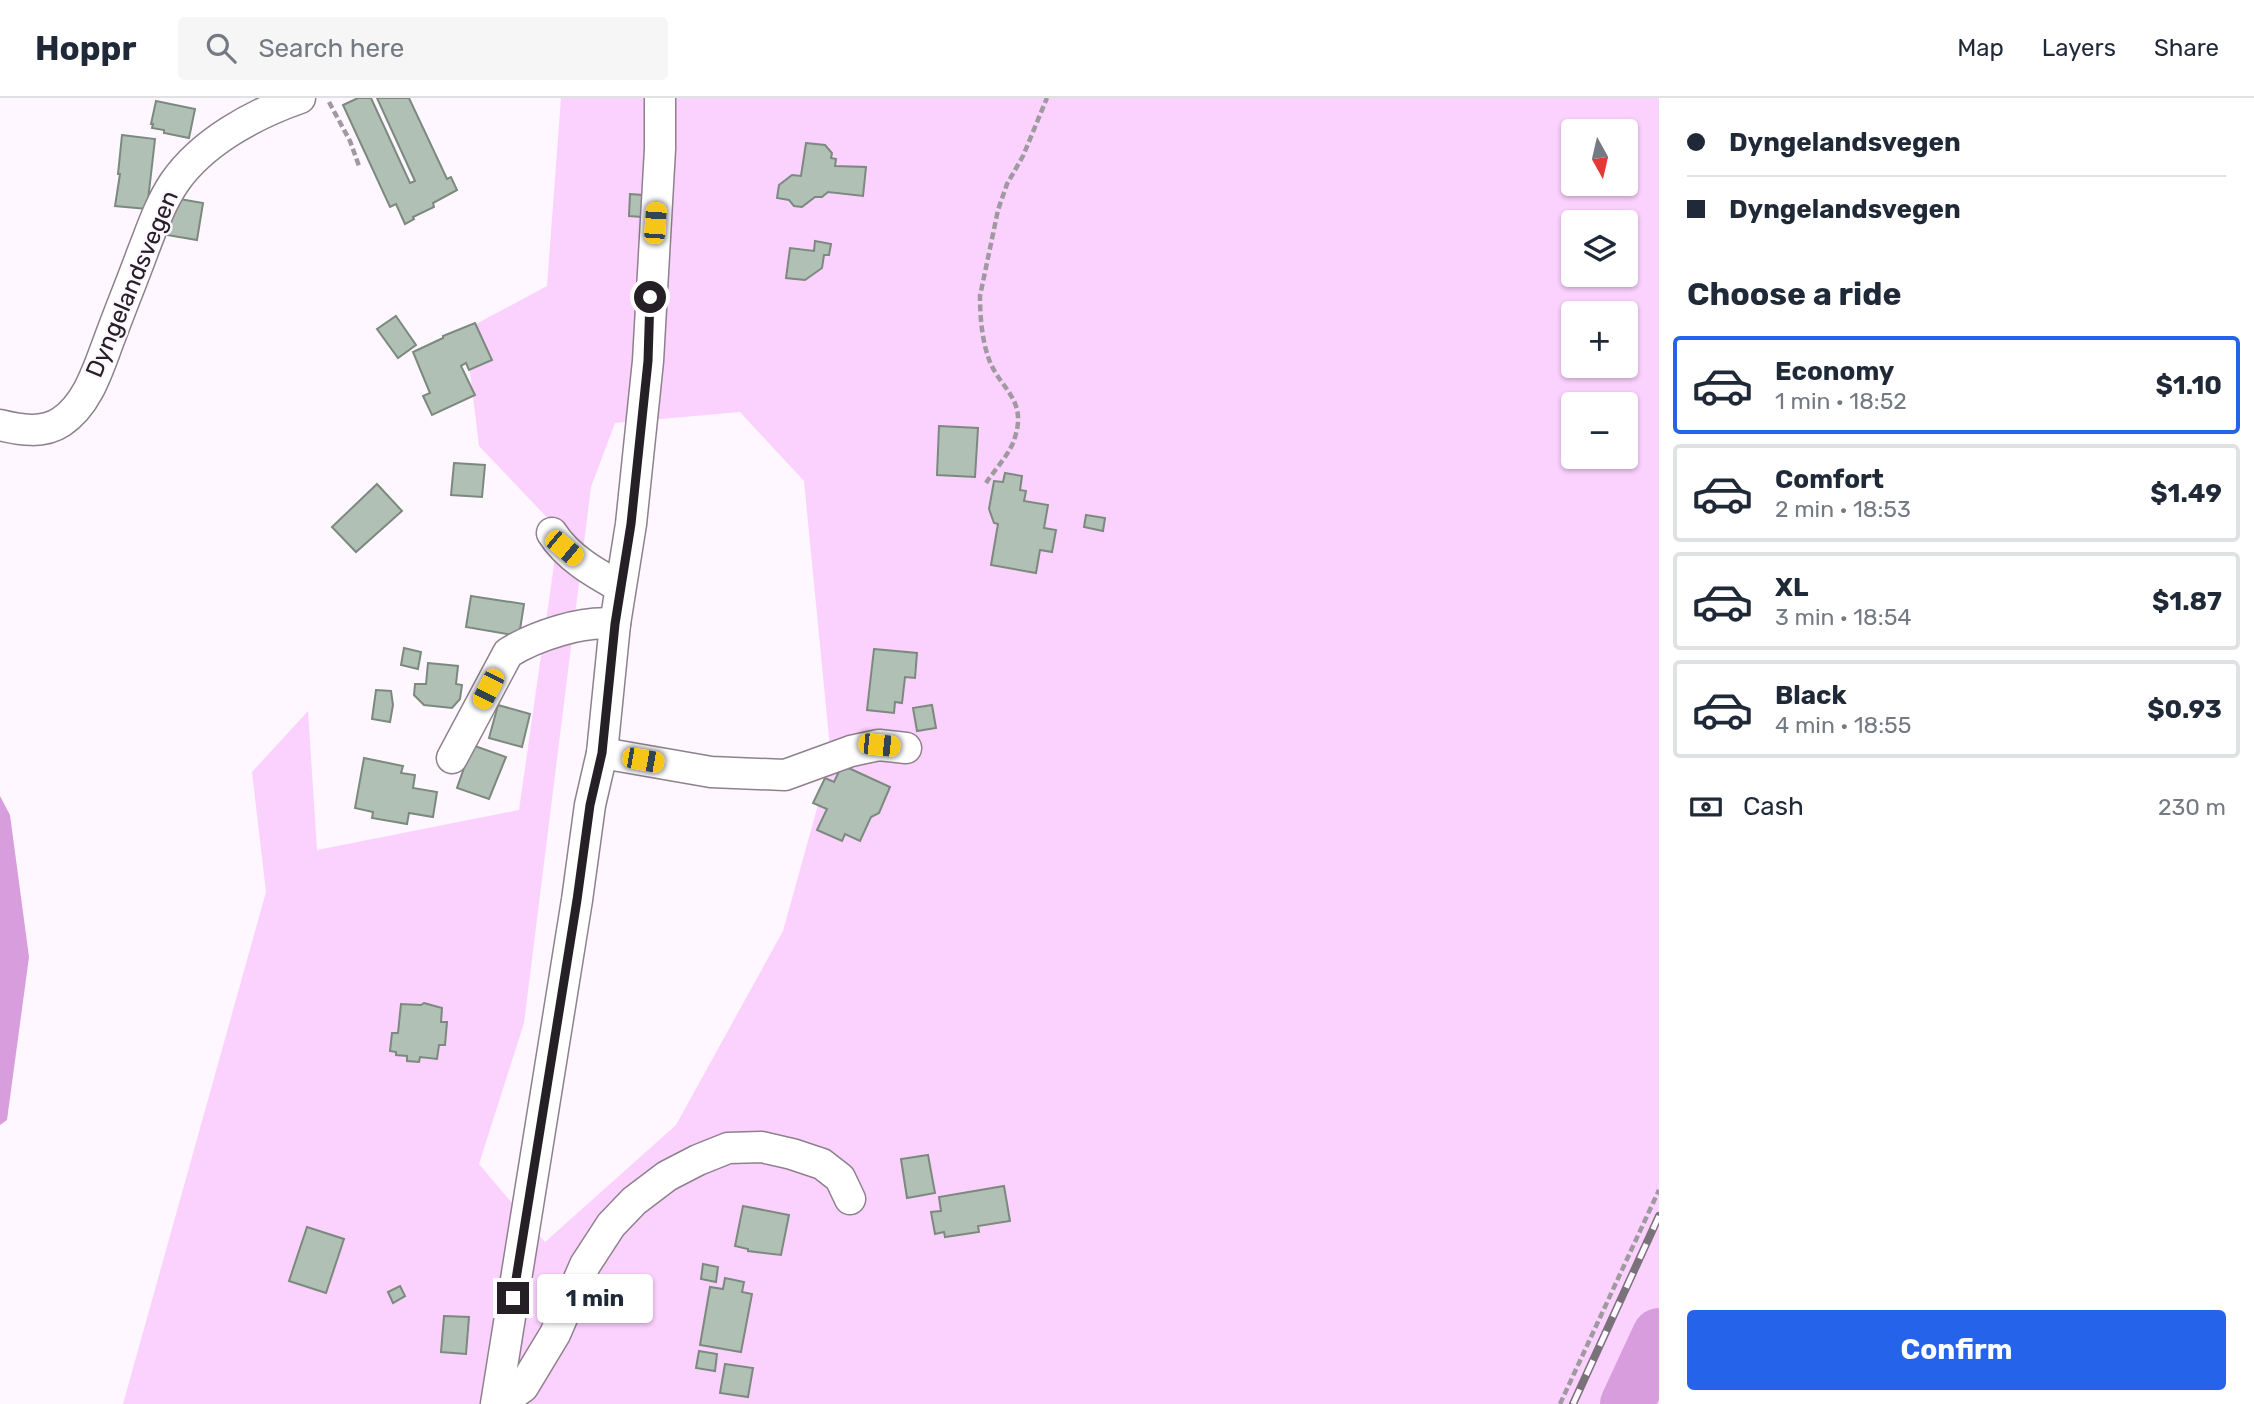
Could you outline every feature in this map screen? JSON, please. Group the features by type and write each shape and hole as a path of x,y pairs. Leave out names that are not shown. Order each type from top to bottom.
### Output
{"street":[{"name":"Dyngelandsvegen","path":"0,425 19,430 47,429 61,422 76,409 85,396 103,355 161,205 175,182 198,155 223,137 251,120 300,98"},
{"path":"497,1404 590,805 602,753 615,624 631,524 648,361 660,149 660,98"},
{"path":"552,533 581,563 620,587"},
{"path":"452,758 508,653 522,644 572,628 600,622 615,624"},
{"path":"602,753 711,772 785,775 851,751 879,745 906,748"},
{"path":"497,1404 523,1387 555,1334 585,1265 611,1225 634,1201 667,1176 728,1148 762,1147 822,1164 840,1178 850,1199"}],"path":[{"path":"327,98 350,141 359,166"},
{"path":"986,483 1015,440 1017,428 1016,406 1011,393 989,359 980,311 980,296 998,210 1046,98"},
{"path":"1560,1404 1659,1189"}],"shaded area":[{"path":"561,98 1659,98 1659,1404 123,1404 266,892 252,772 308,711 317,850 519,810 559,530 479,446 465,330 547,286","holes":["740,412 804,481 831,758 783,931 676,1125 545,1242 479,1164 524,1023 591,487 615,423"]},
{"path":"0,796 10,815 29,957 7,1120 0,1125"}],"building":[{"path":"358,98 371,98 410,183 415,181 377,98 409,98 447,179 451,177 457,190 433,203 434,207 405,224 396,204 390,207 343,105"},
{"path":"156,101 195,109 189,138 152,128"},
{"path":"122,135 155,139 147,209 115,206"},
{"path":"806,143 825,145 832,153 831,158 836,159 835,166 866,167 863,196 828,192 822,197 815,197 802,207 794,206 789,200 777,198 779,185 792,175 801,176"},
{"path":"630,194 643,195 642,217 629,216"},
{"path":"174,198 203,203 197,240 167,235"},
{"path":"815,241 831,244 829,255 824,255 822,268 805,280 786,278 790,248 814,251"},
{"path":"396,316 416,345 398,358 377,329"},
{"path":"475,323 492,360 469,370 466,363 461,366 475,395 432,415 423,396 430,393 413,352"},
{"path":"939,426 978,428 975,477 937,475"},
{"path":"454,463 485,465 482,497 451,495"},
{"path":"1005,473 1022,476 1020,490 1026,491 1024,501 1048,505 1044,528 1056,530 1052,552 1040,550 1036,573 991,565 998,524 994,523 989,509 994,481 1003,482"},
{"path":"377,484 402,511 356,552 332,527"},
{"path":"1086,515 1105,518 1103,531 1084,527"},
{"path":"471,596 524,604 519,636 466,627"},
{"path":"404,648 421,652 418,669 401,665"},
{"path":"874,649 917,653 915,678 905,677 902,703 895,702 894,713 867,710"},
{"path":"428,663 458,666 456,684 462,685 460,699 452,708 424,705 414,695 415,684 426,684"},
{"path":"376,690 391,691 393,705 390,722 372,719"},
{"path":"498,705 530,714 522,747 489,738"},
{"path":"932,705 936,728 917,731 913,708"},
{"path":"472,745 506,757 489,799 457,788"},
{"path":"364,758 403,766 401,773 415,775 413,788 437,792 433,817 409,813 407,824 372,818 373,812 355,808"},
{"path":"842,765 890,787 879,813 871,817 860,841 845,834 842,841 817,830 827,809 813,803 825,778 834,782"},
{"path":"424,1003 442,1008 441,1022 447,1022 445,1045 439,1045 437,1059 420,1057 419,1062 407,1061 407,1056 396,1055 396,1052 390,1051 392,1033 398,1033 401,1004"},
{"path":"928,1155 935,1193 907,1198 901,1159"},
{"path":"1004,1186 1010,1221 978,1226 979,1232 945,1237 944,1232 935,1234 931,1212 941,1211 939,1197"},
{"path":"743,1206 789,1215 781,1255 748,1251 735,1246"},
{"path":"307,1227 344,1239 326,1293 289,1281"},
{"path":"703,1264 718,1267 716,1282 701,1279"},
{"path":"725,1278 744,1282 742,1292 752,1294 741,1352 700,1345 710,1287 723,1289"},
{"path":"400,1286 405,1296 393,1303 388,1292"},
{"path":"444,1316 469,1317 466,1354 441,1352"},
{"path":"699,1351 717,1354 715,1371 696,1368"},
{"path":"725,1364 753,1368 748,1397 720,1393"}],"waterway":[{"path":"1627,1404 1659,1335"}],"railway":[{"path":"1573,1404 1659,1216"}],"route":[{"path":"513,1298 590,805 602,753 615,624 631,524 648,361 650,297"}]}
